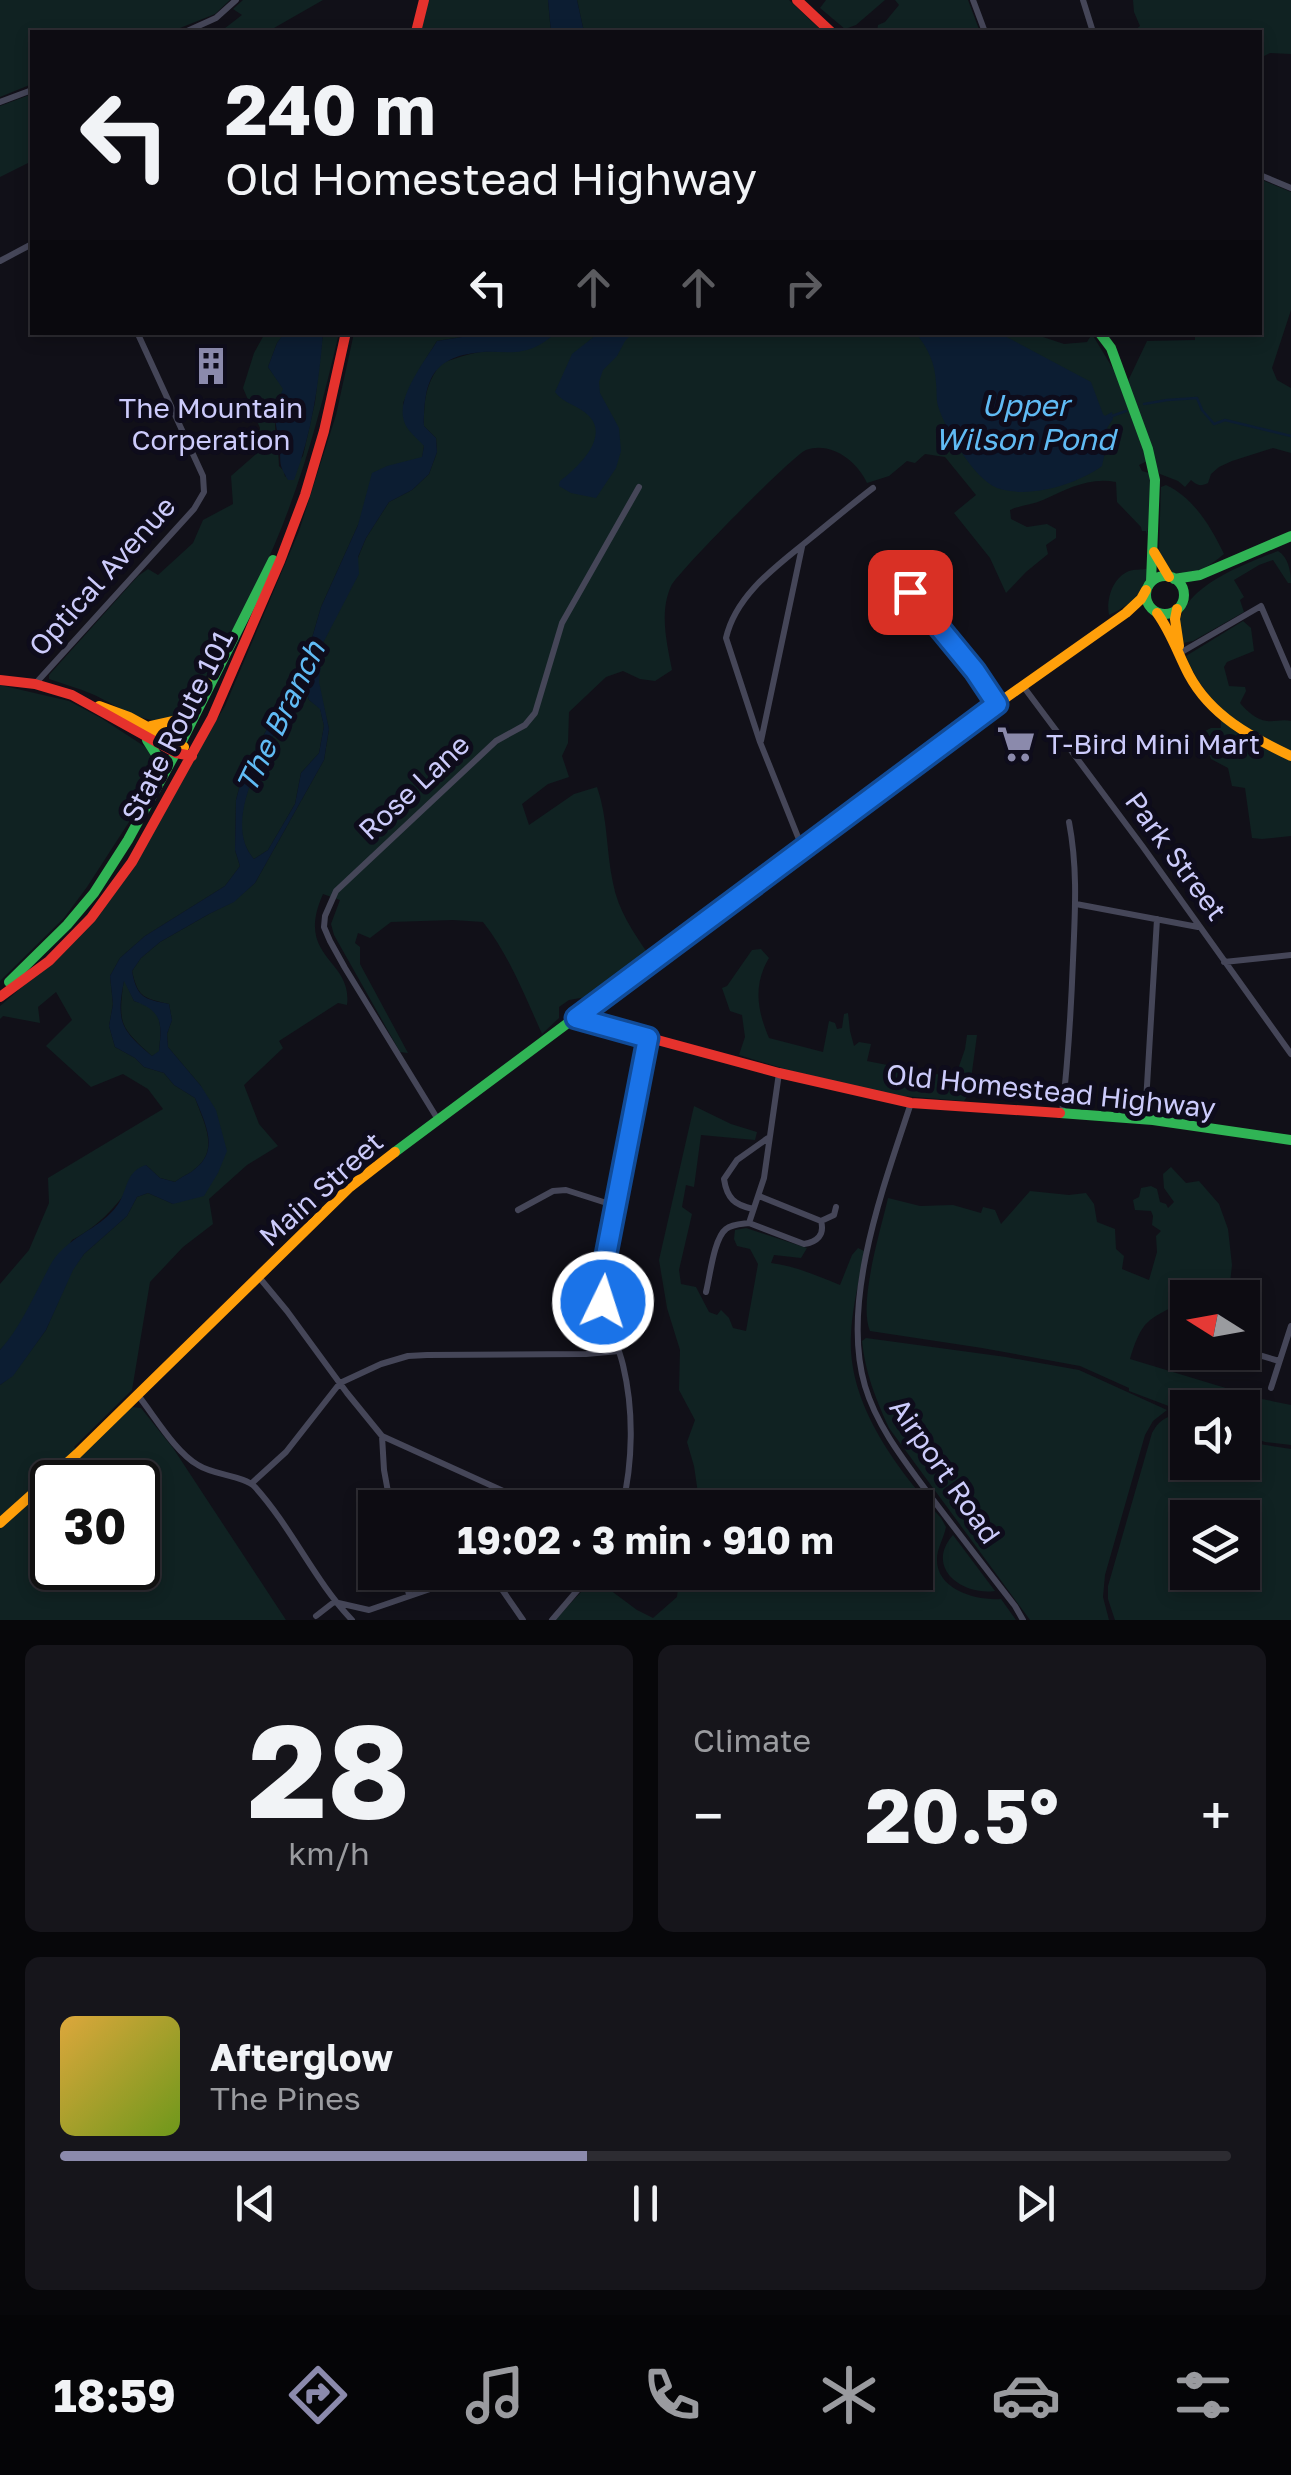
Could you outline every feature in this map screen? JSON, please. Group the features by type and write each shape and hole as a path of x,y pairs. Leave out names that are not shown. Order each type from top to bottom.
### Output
{"main road":[{"path":"416,30 424,0"},
{"path":"797,0 829,30"},
{"name":"State Route 101","path":"0,994 49,961 91,918 132,862 212,718 305,495 345,335"},
{"path":"1100,335 1110,348 1148,449 1155,480 1149,605 1164,622 1193,682 1221,715 1249,736 1291,756"},
{"name":"State Route 101","path":"0,994 94,893 128,840 282,541 324,430"},
{"path":"1149,586 1160,576 1183,580 1211,571 1291,536"},
{"path":"1152,550 1183,590 1176,626 1180,653"},
{"path":"1126,614 1145,610 1169,614 1211,571"},
{"name":"Main Street","path":"0,1523 350,1187 997,704 1126,614 1149,586"},
{"path":"153,794 160,759 145,730 178,720 223,661"},
{"name":"Optical Avenue","path":"0,680 35,684 72,695 192,756"},
{"name":"Old Homestead Highway","path":"576,1018 778,1073 911,1103 1145,1119 1291,1140"}],"street":[{"path":"189,30 216,18 236,0"},
{"path":"973,0 984,30"},
{"path":"1083,0 1092,30"},
{"path":"0,102 30,91"},
{"path":"1262,176 1291,188"},
{"path":"0,261 30,245"},
{"name":"Optical Avenue","path":"35,684 187,516 204,492 204,476 138,335"},
{"path":"1107,335 1110,348"},
{"name":"Rose Lane","path":"438,1119 344,968 324,927 324,916 336,891 496,741 525,725 535,713 562,623 638,487"},
{"path":"802,848 760,742 726,638 744,601 770,572 873,488"},
{"path":"760,742 803,544"},
{"path":"888,566 975,671 997,704"},
{"path":"1180,653 1260,606 1291,676"},
{"name":"Park Street","path":"1023,686 1291,1054"},
{"path":"1062,1114 1076,904 1076,856 1068,822"},
{"path":"1076,904 1200,927"},
{"path":"1145,1119 1156,919"},
{"path":"1224,962 1291,955"},
{"path":"625,1490 631,1428 627,1386 603,1302 601,1281 648,1038"},
{"path":"750,1223 764,1178 778,1073"},
{"name":"Airport Road","path":"911,1103 886,1178 858,1296 860,1367 872,1406 892,1442 1023,1620"},
{"path":"753,1209 730,1200 724,1179 737,1160 769,1138"},
{"path":"518,1210 553,1191 566,1190 616,1206"},
{"path":"759,1196 821,1221 834,1216 836,1207"},
{"path":"706,1292 718,1238 724,1230 750,1223 804,1244 820,1238 821,1221"},
{"path":"258,1276 382,1436 501,1490"},
{"path":"1270,1388 1291,1326"},
{"path":"252,1482 286,1452 340,1383 380,1364 408,1356 586,1354 619,1350"},
{"path":"1260,1355 1280,1361"},
{"path":"138,1394 192,1462 209,1472 252,1482 334,1602 352,1620"},
{"path":"382,1436 387,1490"},
{"path":"408,1590 409,1595"},
{"path":"334,1602 370,1610 426,1590"},
{"path":"502,1590 523,1620"},
{"path":"552,1620 578,1590"},
{"path":"316,1616 334,1602"}],"shaded area":[{"path":"0,0 230,0 215,14 175,30 30,30 30,85 0,97"},
{"path":"243,0 323,0 270,30 223,30 242,15 233,9"},
{"path":"427,0 548,0 551,30 420,30"},
{"path":"577,0 789,0 821,30 584,30"},
{"path":"826,0 885,0 856,25 845,29 820,8"},
{"path":"895,0 968,0 979,30 877,30 899,5"},
{"path":"1133,0 1291,0 1291,54 1270,53 1262,57 1262,30 1135,30 1140,26"},
{"path":"30,95 30,162 0,177 0,106"},
{"path":"1262,180 1291,192 1291,310 1272,368 1277,380 1291,388 1291,453 1273,448 1232,461 1211,474 1208,483 1199,485 1191,480 1185,487 1157,469 1128,381 1147,341 1262,335"},
{"path":"264,335 283,335 268,367 284,389 275,428 279,466 285,477 303,456 315,402 323,335 338,335 314,429 283,524 251,594 202,683 177,714 151,720 49,679 138,576 148,569 158,575 193,543 203,520 233,504 231,476 255,455 260,428 243,388"},
{"path":"354,335 474,335 437,341 403,403 424,446 422,458 415,460 358,525 321,607 305,662 244,770 236,800 235,850 240,866 225,886 145,936 120,958 110,976 113,1004 109,1026 115,1047 144,1067 164,1073 174,1085 195,1098 208,1134 207,1152 194,1170 175,1182 160,1178 146,1165 104,1217 72,1240 0,1350 0,1284 29,1250 49,1203 48,1178 163,1109 148,1089 123,1074 91,1087 46,1046 72,1020 56,992 38,1007 40,1023 3,1016 0,1019 0,1006 58,956 99,913 225,706 299,531 336,415"},
{"path":"552,335 1037,335 1064,344 1087,342 1093,335 1115,372 1147,461 1139,465 1149,473 1150,481 1147,535 1117,502 1116,482 1087,483 1010,510 1011,519 1027,527 1047,524 1056,529 1056,538 1046,545 1048,554 1006,593 990,558 954,513 976,495 945,457 925,454 915,463 907,461 889,476 867,483 857,467 834,451 815,448 797,456 671,586 665,617 672,670 655,681 623,671 606,677 569,712 568,743 562,756 569,777 548,784 522,804 529,825 574,794 597,787 615,893 649,955 592,996 569,1000 559,1007 559,1018 542,1034 509,962 483,922 391,922 370,938 358,933 355,943 360,947 360,964 408,1053 400,1052 334,935 331,924 340,900 323,894 315,932 319,945 342,977 347,1005 338,1003 279,1041 283,1048 244,1085 259,1124 278,1146 247,1165 209,1199 213,1224 183,1247 150,1282 132,1390 74,1447 81,1455 132,1407 141,1408 173,1448 286,1620 0,1620 0,1385 13,1375 46,1330 72,1270 84,1254 127,1216 137,1197 148,1193 173,1204 218,1173 201,1086 168,1047 172,1020 169,1004 143,995 132,971 160,942 233,902 255,883 324,760 329,729 318,682 323,643 366,538 389,502 412,490 429,474 437,452 436,438 424,426 425,400 441,363 480,352 520,350"},
{"path":"1166,485 1193,505 1224,554 1193,573 1171,574 1161,559 1161,487"},
{"path":"1278,551 1288,565 1291,583 1273,560 1259,565 1234,580 1244,597 1240,600 1244,612 1183,643 1180,625 1184,610 1195,596 1227,573"},
{"path":"1146,569 1147,579 1139,593 1109,615 1108,603 1118,579 1129,571"},
{"path":"1243,621 1251,628 1254,651 1227,662 1224,667 1229,686 1245,687 1240,703 1255,717 1291,721 1291,752 1228,714 1204,689 1186,656"},
{"path":"0,685 69,701 101,718 147,748 155,761 155,772 129,822 87,887 64,918 0,981"},
{"path":"302,688 320,708 324,726 319,753 301,773 295,804 268,850 254,859 244,841 246,797 266,748"},
{"path":"1221,720 1245,739 1291,761 1291,836 1252,838 1245,788 1232,786 1228,768 1211,759 1201,733 1221,728"},
{"path":"761,949 769,958 758,998 769,1038 823,1052 829,1021 837,1029 842,1028 844,1014 848,1013 854,1046 859,1042 871,1044 867,1061 956,1075 967,1035 977,1035 969,1094 964,1101 891,1095 739,1055 745,1037 742,1015 730,1011 722,988 752,950"},
{"path":"124,979 134,1001 149,1007 158,1017 159,1052 152,1056 123,1023"},
{"path":"694,1106 757,1132 755,1140 701,1135 694,1187 686,1185 682,1207 692,1214 679,1270 681,1284 696,1287 709,1312 717,1315 721,1310 733,1328 746,1331 758,1264 750,1249 737,1246 735,1230 746,1228 807,1248 801,1258 774,1255 771,1263 840,1285 852,1255 858,1248 864,1251 851,1335 857,1386 878,1434 918,1490 698,1490 687,1442 695,1420 679,1390 680,1350 667,1308 659,1260"},
{"path":"1171,1167 1186,1183 1199,1181 1219,1204 1228,1229 1230,1280 1170,1280 1170,1309 1144,1327 1130,1359 1232,1390 1170,1390 1170,1407 1080,1366 870,1331 869,1285 888,1198 920,1206 953,1205 981,1213 983,1207 995,1210 1001,1224 1030,1191 1086,1193 1094,1204 1097,1222 1115,1229 1116,1249 1124,1256 1122,1269 1149,1280 1157,1252 1156,1236 1161,1231 1152,1225 1151,1211 1135,1210 1133,1200 1139,1197 1141,1188 1151,1186 1168,1208 1174,1202 1164,1188 1163,1174"},
{"path":"866,1338 1079,1370 1167,1410 1153,1421 1145,1435 1105,1575 1103,1597 1109,1620 1030,1620 889,1428 868,1375 862,1341"},
{"path":"1260,1398 1291,1405 1291,1445 1260,1440"},
{"path":"1170,1418 1170,1480 1260,1480 1260,1444 1291,1449 1291,1620 1115,1620 1108,1586 1152,1433"},
{"path":"933,1508 946,1527 937,1559 943,1579 970,1595 1001,1599 1016,1620 555,1620 583,1590 610,1590 653,1618 677,1597 678,1590 933,1590"},
{"path":"953,1535 995,1591 971,1589 945,1569 945,1547"}],"water":[{"path":"548,0 577,0 584,30 551,30"},
{"path":"283,335 323,335 314,407 294,480 288,480 281,466 275,421 283,389 268,367"},
{"name":"The Branch","path":"474,335 553,335 527,350 466,354 434,373 426,396 424,426 436,438 437,452 429,474 412,490 389,502 366,538 358,557 359,574 323,643 319,682 329,729 324,760 255,883 234,902 160,942 132,971 143,996 169,1004 172,1020 168,1047 216,1110 227,1151 218,1173 204,1196 173,1204 148,1193 137,1197 127,1216 84,1254 46,1330 13,1376 0,1385 0,1350 58,1254 114,1209 132,1175 140,1168 146,1165 160,1178 175,1182 196,1168 207,1152 208,1134 195,1098 174,1085 164,1073 144,1067 115,1047 109,1026 113,1004 110,976 120,958 145,936 225,886 240,866 235,850 236,800 244,770 305,662 321,607 358,525 372,473 422,457 424,446 404,421 404,401 437,341","holes":["302,688 309,700 320,709 324,726 319,753 301,773 295,804 268,850 254,859 244,841 246,796 267,748","124,981 134,1001 151,1009 158,1020 159,1051 152,1056 123,1024"]},
{"path":"596,335 631,335 603,370 599,382 600,393 619,428 621,451 616,468 596,498 559,486 589,451 596,433 588,415 555,392 572,354"},
{"name":"Upper Wilson Pond","path":"917,335 1003,335 1091,382 1103,414 1112,412 1113,419 1104,435 1102,466 1066,484 1037,491 1010,491 988,483 970,464 947,427 937,403 935,375"}],"waterway":[{"path":"1144,404 1197,398 1214,424 1225,420 1291,436"},
{"path":"1112,416 1126,411"}],"traffic: fast":[{"path":"1101,335 1111,348 1148,449 1155,480 1151,582"},
{"path":"1174,579 1200,575 1291,536"},
{"path":"9,982 94,893 128,840 273,560"},
{"path":"1165,576 1178,582 1184,595 1178,608 1165,614 1152,608 1146,595 1152,582 1165,576"},
{"path":"147,740 159,759 158,781"},
{"path":"395,1152 793,855"},
{"path":"1060,1113 1153,1120 1291,1140"}],"traffic: slow":[{"path":"1154,552 1169,577"},
{"path":"793,855 1126,613 1146,590"},
{"path":"1177,609 1179,646"},
{"path":"1157,613 1189,675 1220,714 1291,756"},
{"path":"151,726 178,720 207,683"},
{"path":"99,706 129,717 184,747"},
{"path":"0,1523 77,1454 350,1187 395,1152"}],"traffic: jam":[{"path":"416,30 424,0"},
{"path":"797,0 829,30"},
{"path":"0,997 49,961 91,918 132,862 212,718 305,495 345,335"},
{"path":"0,680 35,684 72,695 176,753 192,756"},
{"path":"576,1018 779,1073 911,1103 1060,1113"}],"place":[{"name":"The Mountain Corperation","path":"211,366"},
{"name":"T-Bird Mini Mart","path":"1016,744"}],"route":[{"path":"603,1302 601,1281 648,1038 576,1018 997,704 910,592"}]}
